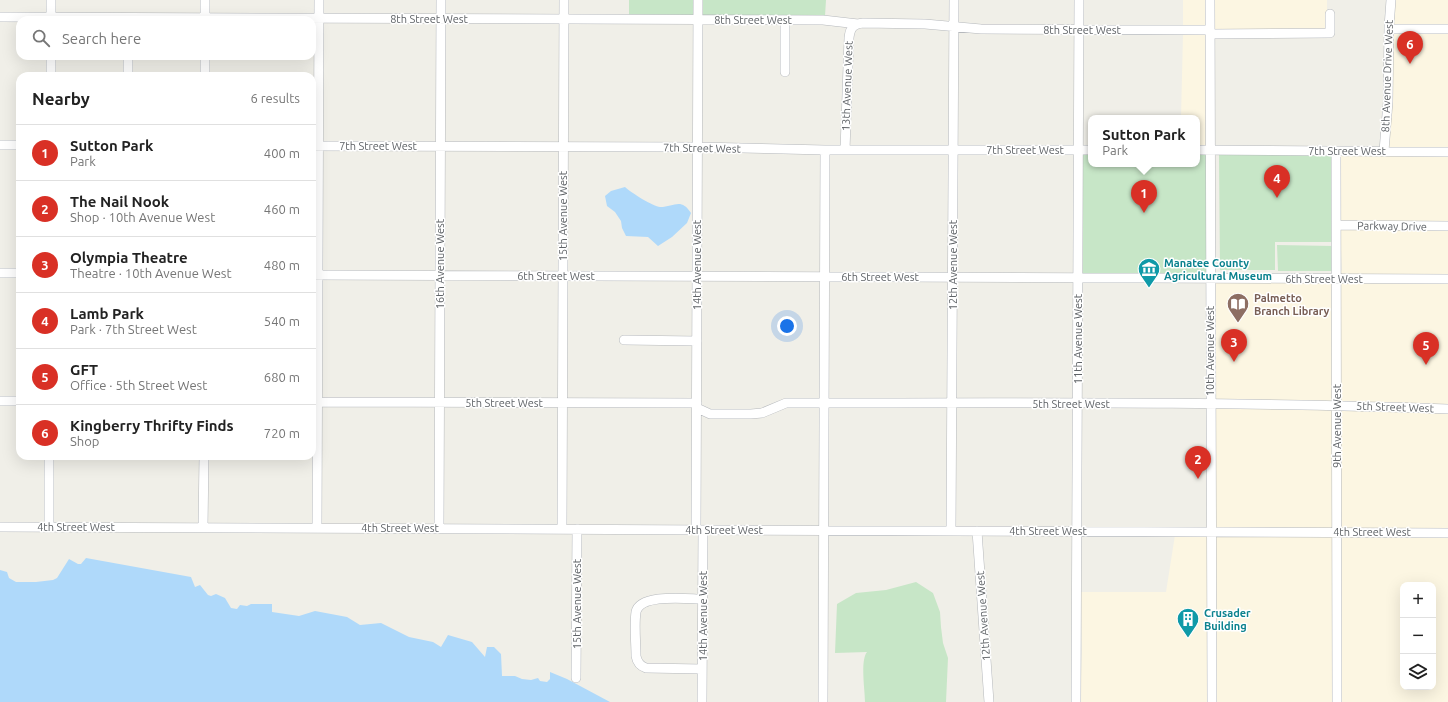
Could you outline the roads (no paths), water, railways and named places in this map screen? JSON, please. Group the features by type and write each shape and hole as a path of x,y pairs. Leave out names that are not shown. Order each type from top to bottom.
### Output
{"street":[{"path":"51,0 51,16"},
{"path":"205,0 205,16"},
{"path":"316,114 319,0"},
{"name":"16th Avenue West","path":"439,528 442,0"},
{"name":"15th Avenue West","path":"562,529 564,0"},
{"name":"14th Avenue West","path":"698,0 697,406 703,599 702,702"},
{"name":"12th Avenue West","path":"952,530 954,0"},
{"name":"11th Avenue West","path":"1076,702 1079,0"},
{"name":"10th Avenue West","path":"1210,0 1212,702"},
{"name":"8th Avenue Drive West","path":"1384,151 1388,102 1391,0"},
{"name":"8th Street West","path":"316,18 823,20 856,24 925,24 981,30 1079,29 1330,33 1330,14"},
{"name":"8th Street West","path":"0,17 16,18"},
{"path":"785,20 785,72"},
{"name":"13th Avenue West","path":"845,150 849,38 850,32 856,24"},
{"path":"1389,29 1448,29"},
{"path":"51,60 51,72"},
{"path":"128,60 128,72"},
{"path":"205,60 205,72"},
{"path":"0,145 16,145"},
{"name":"7th Street West","path":"316,146 698,147 826,150 1088,150"},
{"path":"823,702 826,150"},
{"name":"7th Street West","path":"1200,150 1448,152"},
{"name":"9th Avenue West","path":"1336,151 1337,702"},
{"name":"Parkway Drive","path":"1337,225 1448,226"},
{"path":"0,273 16,273"},
{"name":"6th Street West","path":"316,275 1448,279"},
{"path":"624,340 697,340"},
{"path":"0,401 16,401"},
{"name":"5th Street West","path":"316,402 562,403 697,406 710,414 762,413 786,403 1211,403 1448,409"},
{"path":"49,460 49,527"},
{"path":"203,528 204,460"},
{"path":"316,460 317,528"},
{"name":"4th Street West","path":"0,527 1448,533"},
{"name":"15th Avenue West","path":"576,678 577,529"},
{"name":"12th Avenue West","path":"977,531 989,702"},
{"path":"702,668 646,668 641,666 636,656 636,612 641,603 650,600 703,599"}],"water":[{"path":"625,187 653,205 665,207 677,204 684,205 691,213 687,223 672,237 658,246 648,237 626,236 622,228 621,221 615,212 607,206 605,196 611,191"},
{"path":"86,558 191,577 195,587 200,585 208,595 211,596 216,594 225,598 231,608 237,609 240,605 247,606 251,604 272,604 272,612 299,616 315,611 347,617 360,625 381,623 409,637 433,642 441,647 448,635 472,642 485,657 487,647 494,647 501,654 502,676 515,676 522,679 531,680 538,678 540,681 547,682 550,679 550,672 567,679 610,702 0,702 0,570 7,572 9,578 16,582 53,580 57,578 69,559 81,564"}],"place":[{"name":"Kingberry Thrifty Finds","path":"1410,64"},
{"name":"Lamb Park","path":"1277,198"},
{"name":"Sutton Park","path":"1144,213"},
{"name":"Manatee County Agricultural Museum","path":"1149,288"},
{"name":"Palmetto Branch Library","path":"1238,324"},
{"name":"Olympia Theatre","path":"1234,362"},
{"name":"GFT","path":"1426,365"},
{"name":"The Nail Nook","path":"1198,479"},
{"name":"Crusader Building","path":"1188,638"}]}
